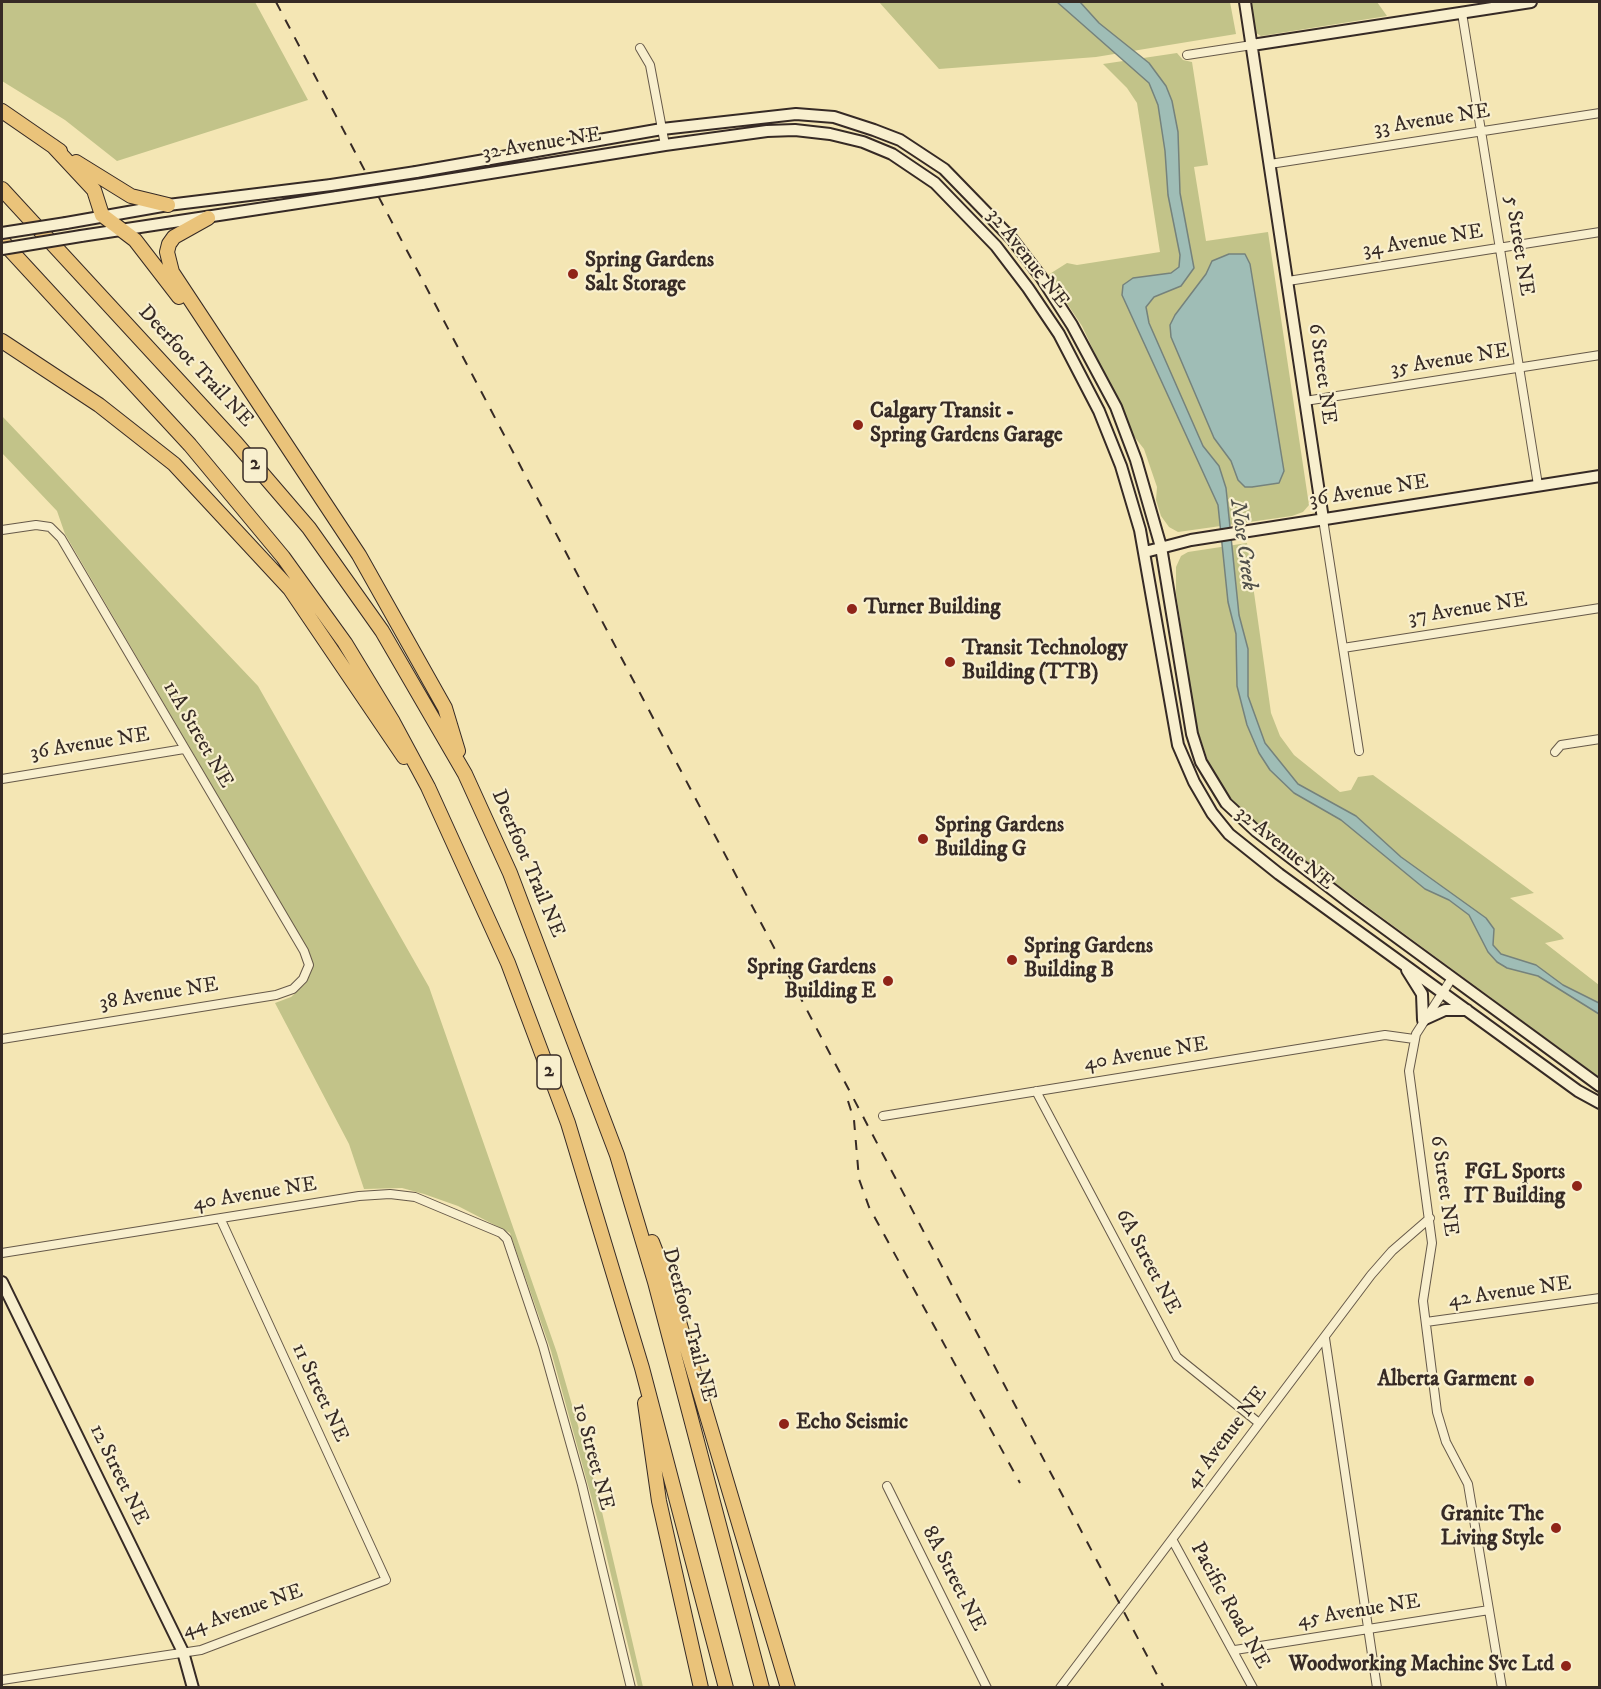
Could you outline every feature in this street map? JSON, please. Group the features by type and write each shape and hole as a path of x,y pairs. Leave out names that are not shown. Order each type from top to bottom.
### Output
{"highway":[{"path":"2,111 131,196 168,205"},
{"path":"53,146 90,185 102,215 135,240 259,401"},
{"name":"Deerfoot Trail NE","path":"2,189 236,443 309,528 382,631 465,774 514,883 617,1155 656,1282 762,1688"},
{"path":"208,218 174,237 166,252 172,273 359,555 445,708 465,774"},
{"name":"2","path":"2,241 190,445 283,557 345,643 393,722 428,787 508,963 568,1123 642,1368 726,1688"},
{"path":"2,341 99,405 174,464 290,589 389,737 428,787"},
{"path":"617,1155 666,1278 774,1634 788,1688"},
{"path":"642,1368 647,1431 659,1501 701,1688"},
{"path":"774,1634 794,1688"}],"main road":[{"name":"6 Street NE","path":"1245,2 1323,519"},
{"path":"1252,45 1462,13 1475,6 1531,2"},
{"name":"32 Avenue NE","path":"2,233 168,205 416,172 662,129 762,116 796,114 834,117 900,140 944,169 1012,239 1072,325 1116,407 1139,471 1161,547 1192,734 1201,762 1226,803 1265,838 1599,1086"},
{"name":"32 Avenue NE","path":"2,249 124,232 665,145 766,131 830,134 863,142 892,154 935,183 996,246 1059,334 1099,411 1121,466 1145,552 1178,745 1194,782 1212,813 1229,834 1578,1091 1599,1103"},
{"name":"36 Avenue NE","path":"1145,552 1191,540 1599,476"},
{"path":"1402,962 1422,994 1423,1020 1444,1010 1467,1010"},
{"name":"12 Street NE","path":"2,1282 183,1653 194,1688"}],"street":[{"name":"5 Street NE","path":"1462,13 1538,485"},
{"path":"1187,55 1252,45"},
{"path":"640,48 650,65 665,145"},
{"name":"33 Avenue NE","path":"1270,164 1599,113"},
{"name":"34 Avenue NE","path":"1288,281 1599,232"},
{"name":"35 Avenue NE","path":"1305,401 1599,356"},
{"name":"6 Street NE","path":"1323,519 1359,751"},
{"name":"11A Street NE","path":"2,530 36,525 50,527 61,538 304,951 309,965"},
{"name":"37 Avenue NE","path":"1343,648 1599,608"},
{"path":"1554,752 1562,745 1599,739"},
{"name":"36 Avenue NE","path":"2,779 184,749"},
{"name":"38 Avenue NE","path":"2,1039 276,995 293,989 303,979 309,965"},
{"name":"6 Street NE","path":"1452,978 1423,1020 1414,1039 1410,1056 1409,1084 1430,1218 1432,1247 1422,1301 1437,1412 1446,1442 1468,1484 1502,1688"},
{"name":"40 Avenue NE","path":"883,1116 1385,1035 1414,1039"},
{"name":"6A Street NE","path":"1036,1090 1177,1357 1259,1424"},
{"name":"40 Avenue NE","path":"2,1253 221,1220 359,1196 390,1194 415,1197 501,1233 507,1239"},
{"name":"41 Avenue NE","path":"1060,1688 1173,1541 1371,1275 1392,1251 1430,1218"},
{"name":"11 Street NE","path":"221,1220 386,1580"},
{"name":"10 Street NE","path":"507,1239 543,1346 582,1485 631,1688"},
{"name":"42 Avenue NE","path":"1426,1322 1599,1298"},
{"path":"1325,1338 1377,1688"},
{"name":"8A Street NE","path":"887,1486 987,1688"},
{"name":"Pacific Road NE","path":"1173,1541 1235,1650 1253,1688"},
{"name":"44 Avenue NE","path":"2,1680 201,1650 386,1580"},
{"name":"45 Avenue NE","path":"1235,1650 1489,1610"}],"green space":[{"path":"2,2 255,2 308,100 117,161 65,120 2,81"},
{"path":"879,2 1230,2 1236,34 1096,57 939,69"},
{"path":"1251,2 1377,2 1387,16 1261,36 1256,33"},
{"path":"1177,53 1183,60 1192,62 1208,165 1194,167 1206,241 1268,232 1309,505 1303,512 1292,516 1178,532 1169,527 1161,516 1156,500 1157,487 1144,449 1133,435 1082,326 1048,275 1067,263 1077,265 1160,252 1137,103 1127,88 1103,64"},
{"path":"2,416 258,686 429,987 557,1353 598,1495 643,1687 638,1687 599,1525 551,1351 510,1233 458,1206 424,1194 402,1188 364,1189 349,1144 275,1003 291,997 306,983 310,969 308,950 65,534 57,511 2,453"},
{"path":"1247,543 1271,713 1280,736 1294,755 1340,792 1351,790 1358,777 1373,775 1534,893 1510,898 1561,935 1564,939 1545,943 1599,985 1599,1077 1263,830 1245,815 1222,787 1211,769 1197,729 1176,593 1176,567 1181,556 1188,552"}],"water":[{"path":"1057,2 1080,2 1099,23 1149,63 1166,86 1172,101 1178,132 1180,193 1194,268 1181,286 1154,297 1146,307 1149,323 1203,446 1219,466 1226,488 1239,615 1248,649 1248,696 1265,743 1298,784 1356,816 1401,857 1486,918 1494,929 1493,945 1501,954 1536,965 1563,985 1599,1003 1599,1014 1538,976 1507,968 1497,962 1488,952 1469,915 1449,900 1425,889 1341,820 1294,793 1270,770 1259,753 1247,725 1237,686 1236,634 1228,602 1218,505 1122,295 1123,285 1133,278 1171,273 1179,267 1180,255 1168,195 1165,151 1158,105 1149,83"},
{"path":"1229,254 1245,254 1250,264 1284,471 1279,483 1245,487 1238,480 1231,461 1214,438 1171,337 1170,325 1175,315 1206,274 1212,261"}],"railway":[{"path":"276,2 1164,1688"},
{"path":"848,1101 854,1120 859,1179 869,1207 1020,1483"}],"place":[{"name":"Spring Gardens Salt Storage","path":"573,274"},
{"name":"Calgary Transit - Spring Gardens Garage","path":"858,425"},
{"name":"Turner Building","path":"852,609"},
{"name":"Transit Technology Building (TTB)","path":"950,662"},
{"name":"Spring Gardens Building G","path":"923,839"},
{"name":"Spring Gardens Building B","path":"1012,960"},
{"name":"Spring Gardens Building E","path":"888,981"},
{"name":"FGL Sports IT Building","path":"1577,1186"},
{"name":"Alberta Garment","path":"1529,1381"},
{"name":"Echo Seismic","path":"784,1424"},
{"name":"Granite The Living Style","path":"1556,1528"},
{"name":"Woodworking Machine Svc Ltd","path":"1566,1666"}],"water label":[{"name":"Nose Creek","path":"1242,545"}]}
